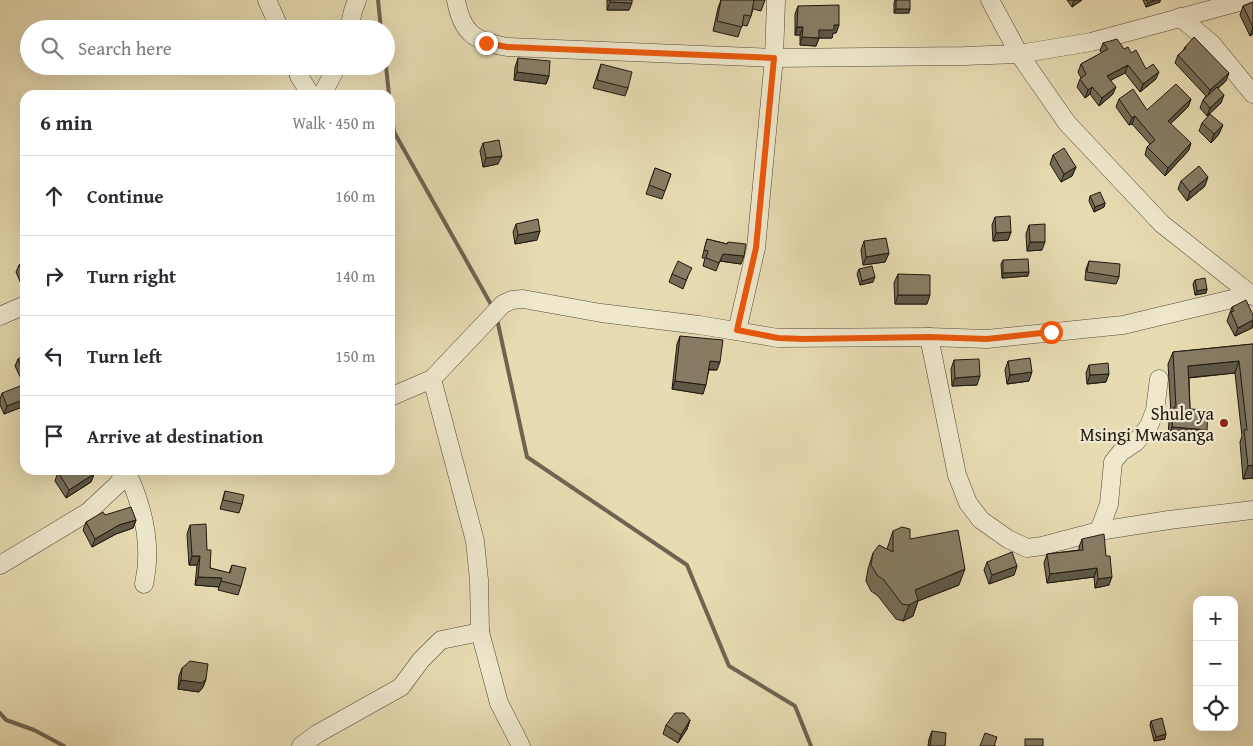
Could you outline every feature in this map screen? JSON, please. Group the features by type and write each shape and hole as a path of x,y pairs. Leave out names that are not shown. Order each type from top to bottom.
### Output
{"street":[{"path":"267,0 276,20"},
{"path":"351,20 357,0"},
{"path":"456,0 462,24 473,35 486,43 507,47 774,58 1019,54 1091,42 1246,0"},
{"path":"737,330 756,248 774,58 776,0"},
{"path":"990,0 1019,54 1067,123 1168,230 1252,295"},
{"path":"1180,17 1212,44 1253,94"},
{"path":"299,75 308,90"},
{"path":"325,90 333,75"},
{"path":"395,395 432,379 484,322 503,304 512,300 523,299 601,314 737,330 778,338 929,337 987,339 1087,330 1156,318 1252,295"},
{"path":"0,316 20,311"},
{"path":"929,337 956,475 968,503 981,520 1008,539 1027,548 1042,546 1098,531 1253,510"},
{"path":"432,379 475,541 479,580 480,632 499,703 521,746"},
{"path":"1098,531 1109,504 1113,462 1121,452 1136,442 1149,426 1155,410 1159,379"},
{"path":"0,565 88,512 118,484 123,475"},
{"path":"128,475 137,494 147,532 147,572 144,584"},
{"path":"301,746 317,734 401,687 420,660 441,640 480,632"}],"building":[{"path":"610,0 632,0 632,3 610,2"},
{"path":"721,0 754,0 751,16 744,15 742,27 717,21"},
{"path":"896,0 910,0 910,9 896,9"},
{"path":"1253,2 1253,27 1243,6"},
{"path":"839,5 839,25 834,25 834,30 819,30 819,38 802,37 803,27 797,27 798,6"},
{"path":"1194,37 1229,73 1210,90 1178,55"},
{"path":"1117,39 1124,49 1128,47 1131,53 1136,50 1146,69 1153,64 1159,72 1143,84 1128,65 1107,76 1116,87 1102,98 1092,87 1088,90 1080,79 1086,74 1081,64 1108,49 1103,43"},
{"path":"518,58 550,61 549,76 517,72"},
{"path":"601,64 632,72 628,88 597,80"},
{"path":"1176,84 1191,99 1168,121 1191,143 1168,168 1147,147 1155,140 1135,116 1132,118 1119,99 1133,89 1147,110"},
{"path":"1217,87 1224,95 1210,108 1203,100"},
{"path":"1210,114 1223,125 1214,134 1202,123"},
{"path":"499,140 502,156 486,158 483,143"},
{"path":"1064,148 1076,167 1064,174 1053,155"},
{"path":"1199,166 1208,177 1190,192 1181,181"},
{"path":"655,168 671,174 665,191 649,185"},
{"path":"1100,192 1105,203 1095,207 1090,196"},
{"path":"1010,216 1011,232 996,233 995,217"},
{"path":"538,219 540,231 518,235 516,224"},
{"path":"1045,224 1045,242 1030,242 1029,225"},
{"path":"886,238 889,253 866,257 864,241"},
{"path":"707,239 727,244 728,242 746,244 744,256 723,254 719,263 706,258 708,251 704,250"},
{"path":"1028,259 1029,272 1003,273 1003,260"},
{"path":"678,261 692,268 686,280 672,274"},
{"path":"1089,261 1120,264 1119,277 1087,272"},
{"path":"872,266 875,277 862,281 859,269"},
{"path":"898,274 930,275 930,295 898,295"},
{"path":"1205,278 1207,289 1197,291 1195,280"},
{"path":"1246,300 1253,315 1253,320 1238,328 1231,312 1234,311 1232,307"},
{"path":"680,336 723,340 720,362 710,361 706,385 675,381"},
{"path":"1253,344 1253,465 1248,466 1244,430 1247,430 1239,361 1188,366 1190,409 1208,410 1207,430 1172,427 1174,407 1176,407 1173,352"},
{"path":"1030,358 1032,372 1010,375 1008,361"},
{"path":"979,359 980,376 955,378 954,360"},
{"path":"1108,363 1109,374 1090,375 1089,365"},
{"path":"20,386 20,401 7,406 2,393"},
{"path":"60,475 92,475 69,490"},
{"path":"225,491 244,495 242,504 223,500"},
{"path":"131,507 136,520 119,525 95,539 86,522 103,512 105,515"},
{"path":"206,524 207,550 211,550 210,568 230,573 232,565 246,568 241,586 221,581 222,578 198,577 200,556 192,556 190,525"},
{"path":"902,527 910,529 910,539 958,530 965,569 915,590 918,600 909,605 902,604 884,580 877,575 871,565 873,553 879,545 893,552 893,531"},
{"path":"1104,534 1106,556 1110,556 1112,577 1098,579 1097,568 1050,574 1047,554 1083,550 1082,539"},
{"path":"1012,552 1017,566 992,575 987,562"},
{"path":"190,661 208,664 206,679 202,683 181,680 182,668"},
{"path":"675,713 684,713 690,720 681,735 666,725"},
{"path":"1162,718 1166,734 1156,737 1151,721"},
{"path":"932,731 946,733 945,746 930,746"},
{"path":"985,733 997,737 994,746 980,746"},
{"path":"1025,739 1043,739 1043,746 1025,746"}],"waterway":[{"path":"378,0 380,20"},
{"path":"387,75 388,90"},
{"path":"395,134 493,308"},
{"path":"497,319 527,457 687,565 729,666 795,706 811,746"},
{"path":"0,713 6,720 34,730 64,746"}],"place":[{"name":"Shule ya Msingi Mwasanga","path":"1224,423"}],"route":[{"path":"486,43 507,47 774,58 756,248 737,330 778,338 804,339 929,337 987,339 1051,332"}]}
